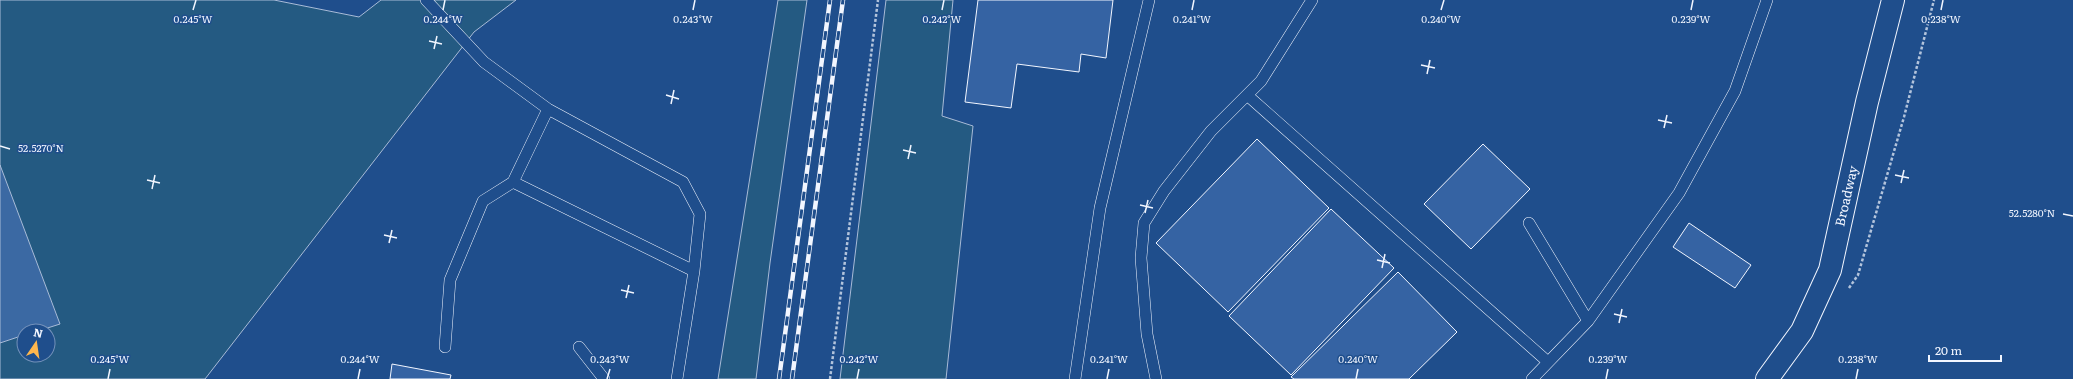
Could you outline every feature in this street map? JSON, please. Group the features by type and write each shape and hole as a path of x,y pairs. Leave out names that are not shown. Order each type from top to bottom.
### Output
{"main road":[{"name":"Broadway","path":"1767,379 1802,331 1830,270 1867,102 1892,0"}],"lane":[{"path":"426,0 484,62 548,109 683,182 700,214 694,272 677,379"},
{"path":"1075,379 1100,208 1149,0"},
{"path":"1156,379 1147,334 1141,258 1144,223 1164,191 1211,132 1261,81 1312,0"},
{"path":"1532,379 1588,321 1679,193 1735,91 1768,0"},
{"path":"1247,95 1548,362"},
{"path":"445,347 450,280 483,202 512,182 548,109"},
{"path":"512,182 694,272"},
{"path":"1529,223 1588,321"},
{"path":"579,347 604,379"}],"path":[{"path":"830,379 878,0"},
{"path":"1844,295 1858,275 1904,117 1934,0"}],"shaded area":[{"path":"0,0 274,0 359,17 381,0 516,0 474,32 205,379 0,379"},
{"path":"778,0 807,0 770,263 756,379 718,379"},
{"path":"886,0 953,0 942,116 973,126 946,379 840,379"},
{"path":"0,165 60,324 56,325 56,323 16,323 16,338 0,343"}],"building":[{"path":"978,0 1113,0 1106,58 1081,54 1079,72 1017,64 1011,108 965,102"},
{"path":"1257,139 1329,208 1228,312 1156,243"},
{"path":"1483,144 1530,189 1471,249 1424,204"},
{"path":"1331,209 1394,268 1291,375 1229,316"},
{"path":"1689,223 1751,265 1735,288 1673,247"},
{"path":"1398,272 1457,332 1409,379 1294,379 1291,377"},
{"path":"392,364 451,375 450,379 390,379"}],"railway":[{"path":"779,379 830,0"},
{"path":"792,379 843,0"}]}
